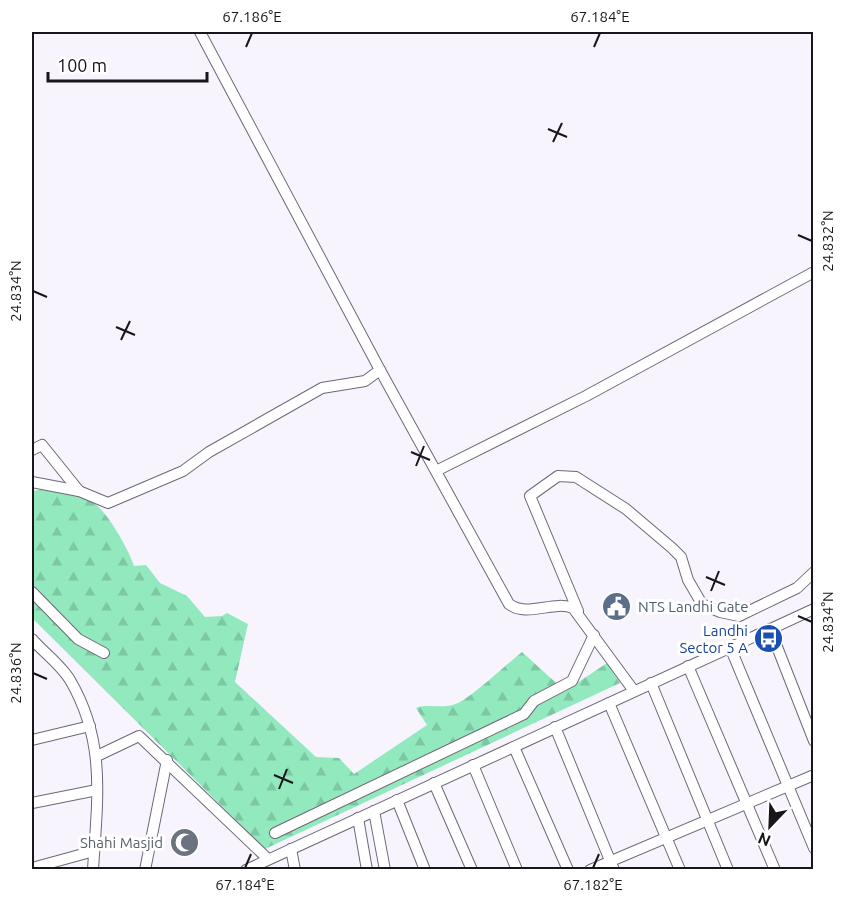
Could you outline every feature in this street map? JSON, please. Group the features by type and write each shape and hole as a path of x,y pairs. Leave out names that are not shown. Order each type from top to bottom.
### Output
{"street":[{"path":"200,32 380,370 509,604 519,610 563,605 578,612"},
{"path":"436,471 586,396 813,272"},
{"path":"32,482 79,491 108,503 183,471 209,452 322,388 365,381 380,370"},
{"path":"32,450 42,445 79,491"},
{"path":"634,691 578,612 530,496 558,476 576,477 626,509 681,557 688,580 702,604 720,612 739,616 797,588 813,572"},
{"path":"32,591 78,639 104,653"},
{"path":"246,870 813,609"},
{"path":"770,629 813,741"},
{"path":"275,833 524,714 534,701 572,681 594,635"},
{"path":"32,639 69,679 90,726 98,756 93,870"},
{"path":"730,647 813,848"},
{"path":"688,666 775,870"},
{"path":"651,683 728,870"},
{"path":"609,703 680,870"},
{"path":"32,740 90,726"},
{"path":"555,727 612,865"},
{"path":"98,756 139,736 167,760 268,859"},
{"path":"514,747 568,870"},
{"path":"145,870 167,760"},
{"path":"473,765 517,870"},
{"path":"590,870 612,865 666,837 813,775"},
{"path":"434,783 472,870"},
{"path":"32,803 97,790"},
{"path":"397,800 425,870"},
{"path":"374,811 385,870"},
{"path":"358,818 367,870"},
{"path":"291,849 295,870"},
{"path":"32,868 94,851"}],"green space":[{"path":"32,491 68,493 89,499 100,508 111,523 134,566 146,565 160,583 187,596 205,617 222,616 227,613 248,624 235,682 316,757 339,758 354,774 427,725 416,708 458,703 481,687 522,652 565,691 607,663 620,683 265,849 32,618"}],"place":[{"name":"NTS Landhi Gate","path":"617,606"},
{"name":"Landhi Sector 5 A","path":"769,639"},
{"name":"Shahi Masjid","path":"184,842"}]}
